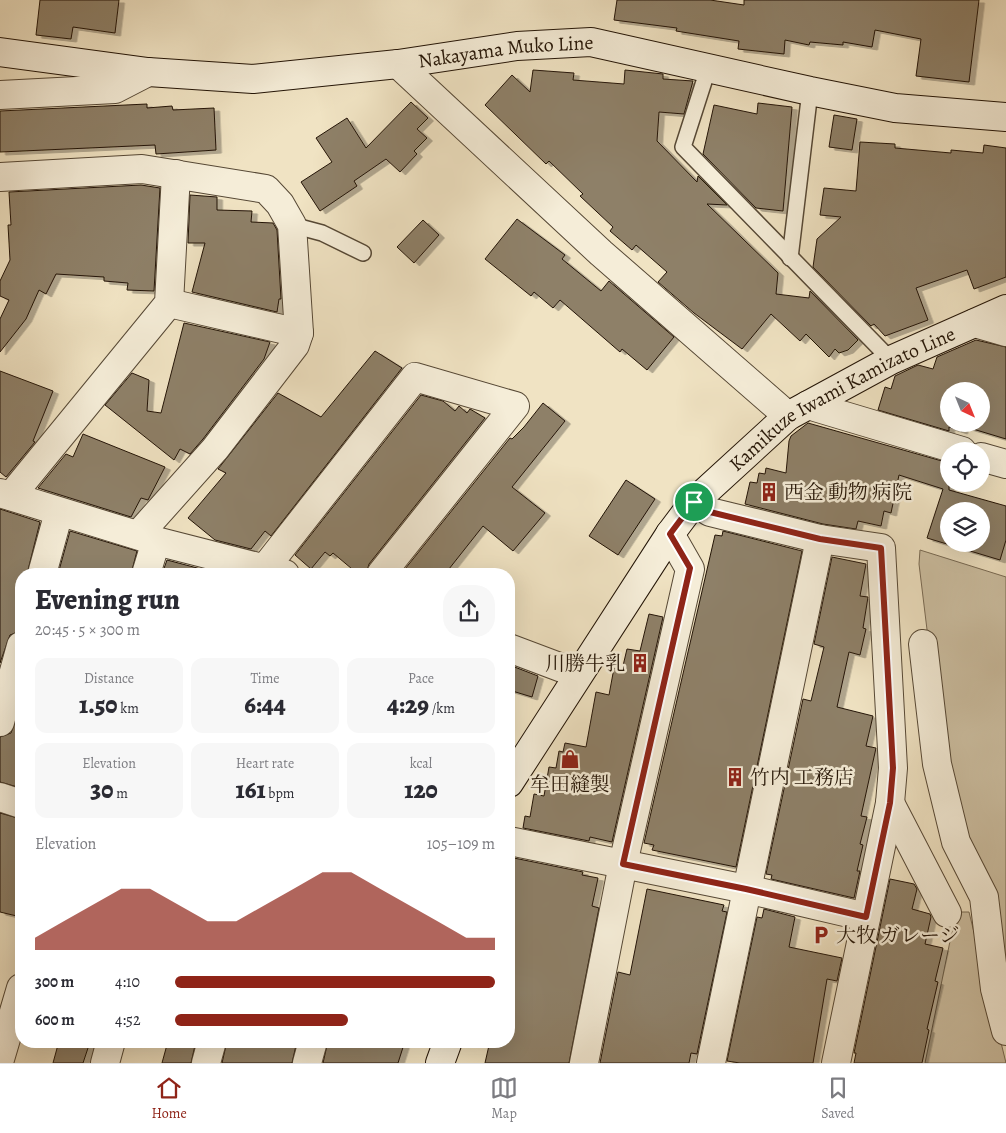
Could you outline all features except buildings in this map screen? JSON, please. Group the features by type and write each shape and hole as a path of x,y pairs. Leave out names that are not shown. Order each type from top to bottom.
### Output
{"street":[{"name":"Nakayama Muko Line","path":"0,52 148,72 253,78 398,64 517,46 591,42 894,108 1006,117"},
{"path":"398,64 601,253 798,411 940,446"},
{"path":"0,95 115,89 148,72"},
{"path":"0,177 142,169 176,174 266,189 280,204 292,225 300,333 294,345 147,537 146,568"},
{"path":"176,174 169,303 6,494 59,512 253,568"},
{"path":"169,303 300,333"},
{"name":"Kamikuze Iwami Kamizato Line","path":"515,774 670,534 694,502 798,411 891,360 1006,309"},
{"path":"975,323 1006,332"},
{"path":"262,568 416,377 515,406 386,568"},
{"path":"990,460 1006,464"},
{"path":"694,502 710,512 820,539 881,548 893,768 890,803 836,1063"},
{"path":"44,568 59,512"},
{"path":"584,1063 623,864 690,568 670,534"},
{"path":"711,1063 820,539"},
{"path":"923,644 937,764 956,842 984,897 995,989 1006,1031"},
{"path":"515,650 578,674"},
{"path":"0,722 15,668"},
{"path":"0,797 15,802"},
{"path":"890,803 947,913"},
{"path":"515,842 746,889 866,917"},
{"path":"0,1059 15,1008"},
{"path":"105,1063 109,1048"},
{"path":"206,1063 210,1048"},
{"path":"306,1063 311,1048"},
{"path":"440,1063 445,1048"}],"lane":[{"path":"708,69 684,147 891,360"},
{"path":"790,258 810,91"},
{"path":"292,225 322,233 363,253"}],"shaded area":[{"path":"920,550 1006,577 1006,1005 961,837 929,646 919,564"},
{"path":"956,912 969,912 1006,1063 925,1063"}],"place":[{"name":"西金 動物 病院","path":"769,492"},
{"name":"川勝牛乳","path":"640,663"},
{"name":"牟田縫製","path":"570,759"},
{"name":"竹内 工務店","path":"735,777"},
{"name":"大牧 ガレージ","path":"821,935"}],"route":[{"path":"694,502 710,512 820,539 881,548 893,768 890,803 866,917 746,889 623,864 690,568 670,534 694,502"}]}
